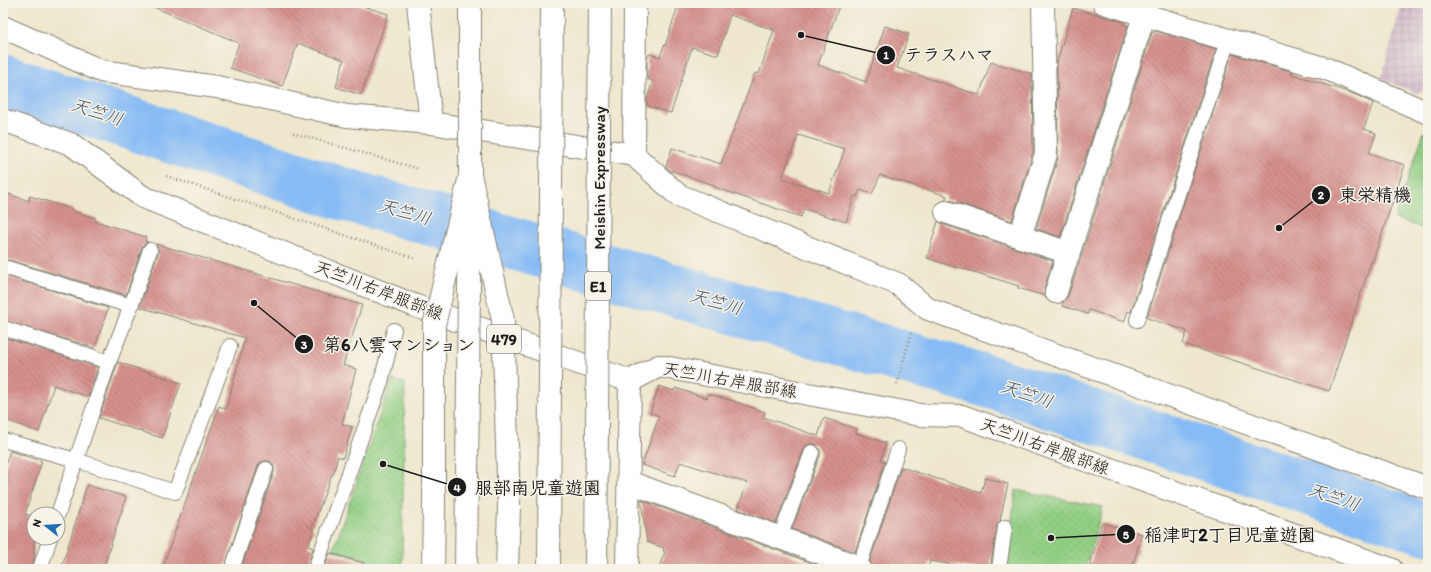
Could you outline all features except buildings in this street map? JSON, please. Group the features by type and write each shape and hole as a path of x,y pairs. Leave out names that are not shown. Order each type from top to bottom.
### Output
{"main road":[{"path":"418,3 431,123"},
{"name":"479","path":"470,3 470,175 503,320 509,506 507,569"},
{"path":"549,569 552,3"},
{"name":"Meishin Expressway","path":"596,569 600,3"},
{"path":"634,155 635,3"},
{"path":"1020,237 1046,154 1043,3"},
{"path":"1104,3 1327,69 1428,113"},
{"path":"1056,292 1144,16"},
{"path":"3,27 101,71 217,87 348,116 431,123 634,155 678,195 898,284 928,309 1428,488"},
{"name":"天竺川右岸服部線","path":"3,120 71,144 143,197 416,306 630,381 659,366 920,415 962,416 1391,569"},
{"path":"466,569 470,175"},
{"name":"479","path":"433,569 434,325 470,175"},
{"path":"946,212 1069,253"},
{"path":"628,569 630,381"},
{"path":"629,482 858,568"}],"lane":[{"path":"1137,320 1228,40"},
{"path":"61,506 109,362 131,306 150,250"},
{"path":"7,268 131,306"},
{"path":"3,328 109,362"},
{"path":"315,569 381,382 394,330"},
{"path":"3,440 76,460 174,492 230,346"},
{"path":"858,568 898,449"},
{"path":"780,538 812,452"},
{"path":"232,569 266,470"},
{"path":"999,569 1005,527"},
{"path":"40,569 47,546"}],"path":[{"path":"160,174 414,258"},
{"path":"897,385 914,326"}],"shaded area":[{"path":"1402,3 1428,3 1428,86 1417,93 1381,79"}],"green space":[{"path":"1424,132 1428,135 1428,210 1422,228 1394,218"},
{"path":"392,380 405,383 402,569 369,569 370,561 333,550"},
{"path":"1016,490 1103,507 1085,569 1005,569"}],"waterway":[{"name":"天竺川","path":"3,81 337,192 993,383 1428,529"}],"place":[{"name":"テラスハマ","path":"801,35"},
{"name":"東栄精機","path":"1279,228"},
{"name":"第6八雲マンション","path":"254,303"},
{"name":"服部南児童遊園","path":"383,464"},
{"name":"稲津町2丁目児童遊園","path":"1051,538"}]}
